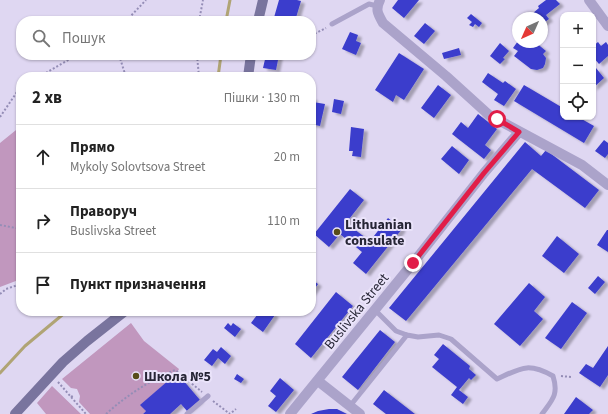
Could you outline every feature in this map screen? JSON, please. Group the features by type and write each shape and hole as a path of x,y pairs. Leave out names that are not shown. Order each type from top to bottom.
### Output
{"street":[{"path":"259,16 263,0"},
{"path":"589,0 608,26"},
{"path":"379,3 378,15 384,23 489,115 582,165 608,185"},
{"path":"249,72 250,60"},
{"name":"Buslivska Street","path":"290,414 484,173 519,132"},
{"path":"15,414 63,362 119,316"},
{"path":"318,381 360,414"}],"lane":[{"path":"332,24 368,4 379,3"},
{"path":"375,310 396,331 418,337 439,335 451,339 497,379 528,367 537,368 554,376 556,392 552,401 542,414"},
{"path":"350,406 407,335"},
{"path":"187,414 208,396"}],"path":[{"path":"131,16 146,0"},
{"path":"200,16 203,0"},
{"path":"316,33 332,24"},
{"path":"48,72 68,60"},
{"path":"121,60 124,72"},
{"path":"197,60 199,72"},
{"path":"0,117 16,93"},
{"path":"0,225 16,229"},
{"path":"0,294 6,289 16,286"},
{"path":"106,414 140,388 175,370 230,414 236,409"},
{"path":"554,376 571,377"},
{"path":"61,386 86,414"}],"shaded area":[{"path":"16,130 16,281 0,287 0,143"},
{"name":"Школа №5","path":"131,323 144,341 179,369 177,373 141,405 146,411 143,414 90,414 79,402 80,396 77,389 71,388 62,379"},
{"path":"52,386 81,414 46,414 37,403"}],"building":[{"path":"279,0 301,1 296,16 274,16"},
{"path":"398,0 419,0 404,18 392,8"},
{"path":"546,0 556,0 560,4 548,13 548,12 534,12 539,8 538,6"},
{"path":"471,14 482,23 479,27 475,24 473,27 469,25 472,22 467,18"},
{"path":"425,23 435,31 424,44 414,36"},
{"path":"350,32 358,35 356,41 361,43 356,55 342,49"},
{"path":"598,42 601,46 606,42 608,45 608,56 599,64 596,60 596,44"},
{"path":"500,43 509,51 503,58 505,59 500,64 490,56"},
{"path":"459,48 461,55 444,59 442,53"},
{"path":"513,48 542,48 546,51 543,54 546,58 543,68 537,70 531,69 514,56 518,51"},
{"path":"399,53 424,69 404,100 396,95 393,102 375,90"},
{"path":"265,60 278,60 276,70 263,68"},
{"path":"596,68 604,78 596,85"},
{"path":"488,73 503,83 505,81 516,89 504,106 494,100 498,94 482,82"},
{"path":"438,85 451,95 434,118 421,108"},
{"path":"524,85 560,106 560,120 583,120 594,126 584,143 514,101"},
{"path":"334,99 344,101 341,114 332,112"},
{"path":"316,102 325,104 320,126 316,125"},
{"path":"478,114 497,129 485,145 491,150 484,159 452,134 461,122 468,128"},
{"path":"351,127 364,129 361,157 352,156 353,151 349,151"},
{"path":"604,140 608,143 608,154 605,158 595,151"},
{"path":"525,142 541,156 546,150 599,190 585,208 532,169 406,321 389,308"},
{"path":"452,146 469,160 459,174 441,159"},
{"name":"Lithuanian consulate","path":"350,189 364,200 346,223 370,241 388,218 402,229 366,274 353,263 362,252 340,234 329,247 316,236 316,232"},
{"path":"608,230 608,252 597,245"},
{"path":"557,236 579,254 564,273 542,256"},
{"path":"598,276 605,282 595,294 588,288"},
{"path":"529,283 545,297 534,311 543,319 520,346 494,324"},
{"path":"336,292 353,306 311,358 295,344"},
{"path":"572,302 587,313 561,349 545,338"},
{"path":"256,316 274,316 263,332 251,323"},
{"path":"228,323 231,326 233,323 241,329 235,337 224,328"},
{"path":"380,330 395,342 358,390 342,377"},
{"path":"443,344 470,366 469,369 476,375 471,380 469,378 459,390 468,397 463,404 451,395 457,387 432,367 439,359 434,355"},
{"path":"608,346 608,375 600,387 579,373 586,364 593,368"},
{"path":"221,347 231,356 225,364 218,358 212,366 204,360 213,349 217,352"},
{"path":"177,373 200,400 187,411 181,404 170,414 143,414 146,411 140,405"},
{"path":"237,374 244,379 241,383 234,379"},
{"path":"280,378 294,390 276,412 268,406 276,396 270,391"},
{"path":"384,390 415,414 386,414 373,404"},
{"path":"576,397 593,410 589,414 564,414"},
{"path":"337,409 347,414 311,414 318,411"}],"waterway":[{"path":"227,16 230,0"},
{"path":"219,72 220,60"},
{"path":"0,373 25,346 61,316"}],"place":[{"name":"Lithuanian consulate","path":"337,232"},
{"name":"Школа №5","path":"136,376"}],"route":[{"path":"413,263 484,173 519,132 497,119"}]}
